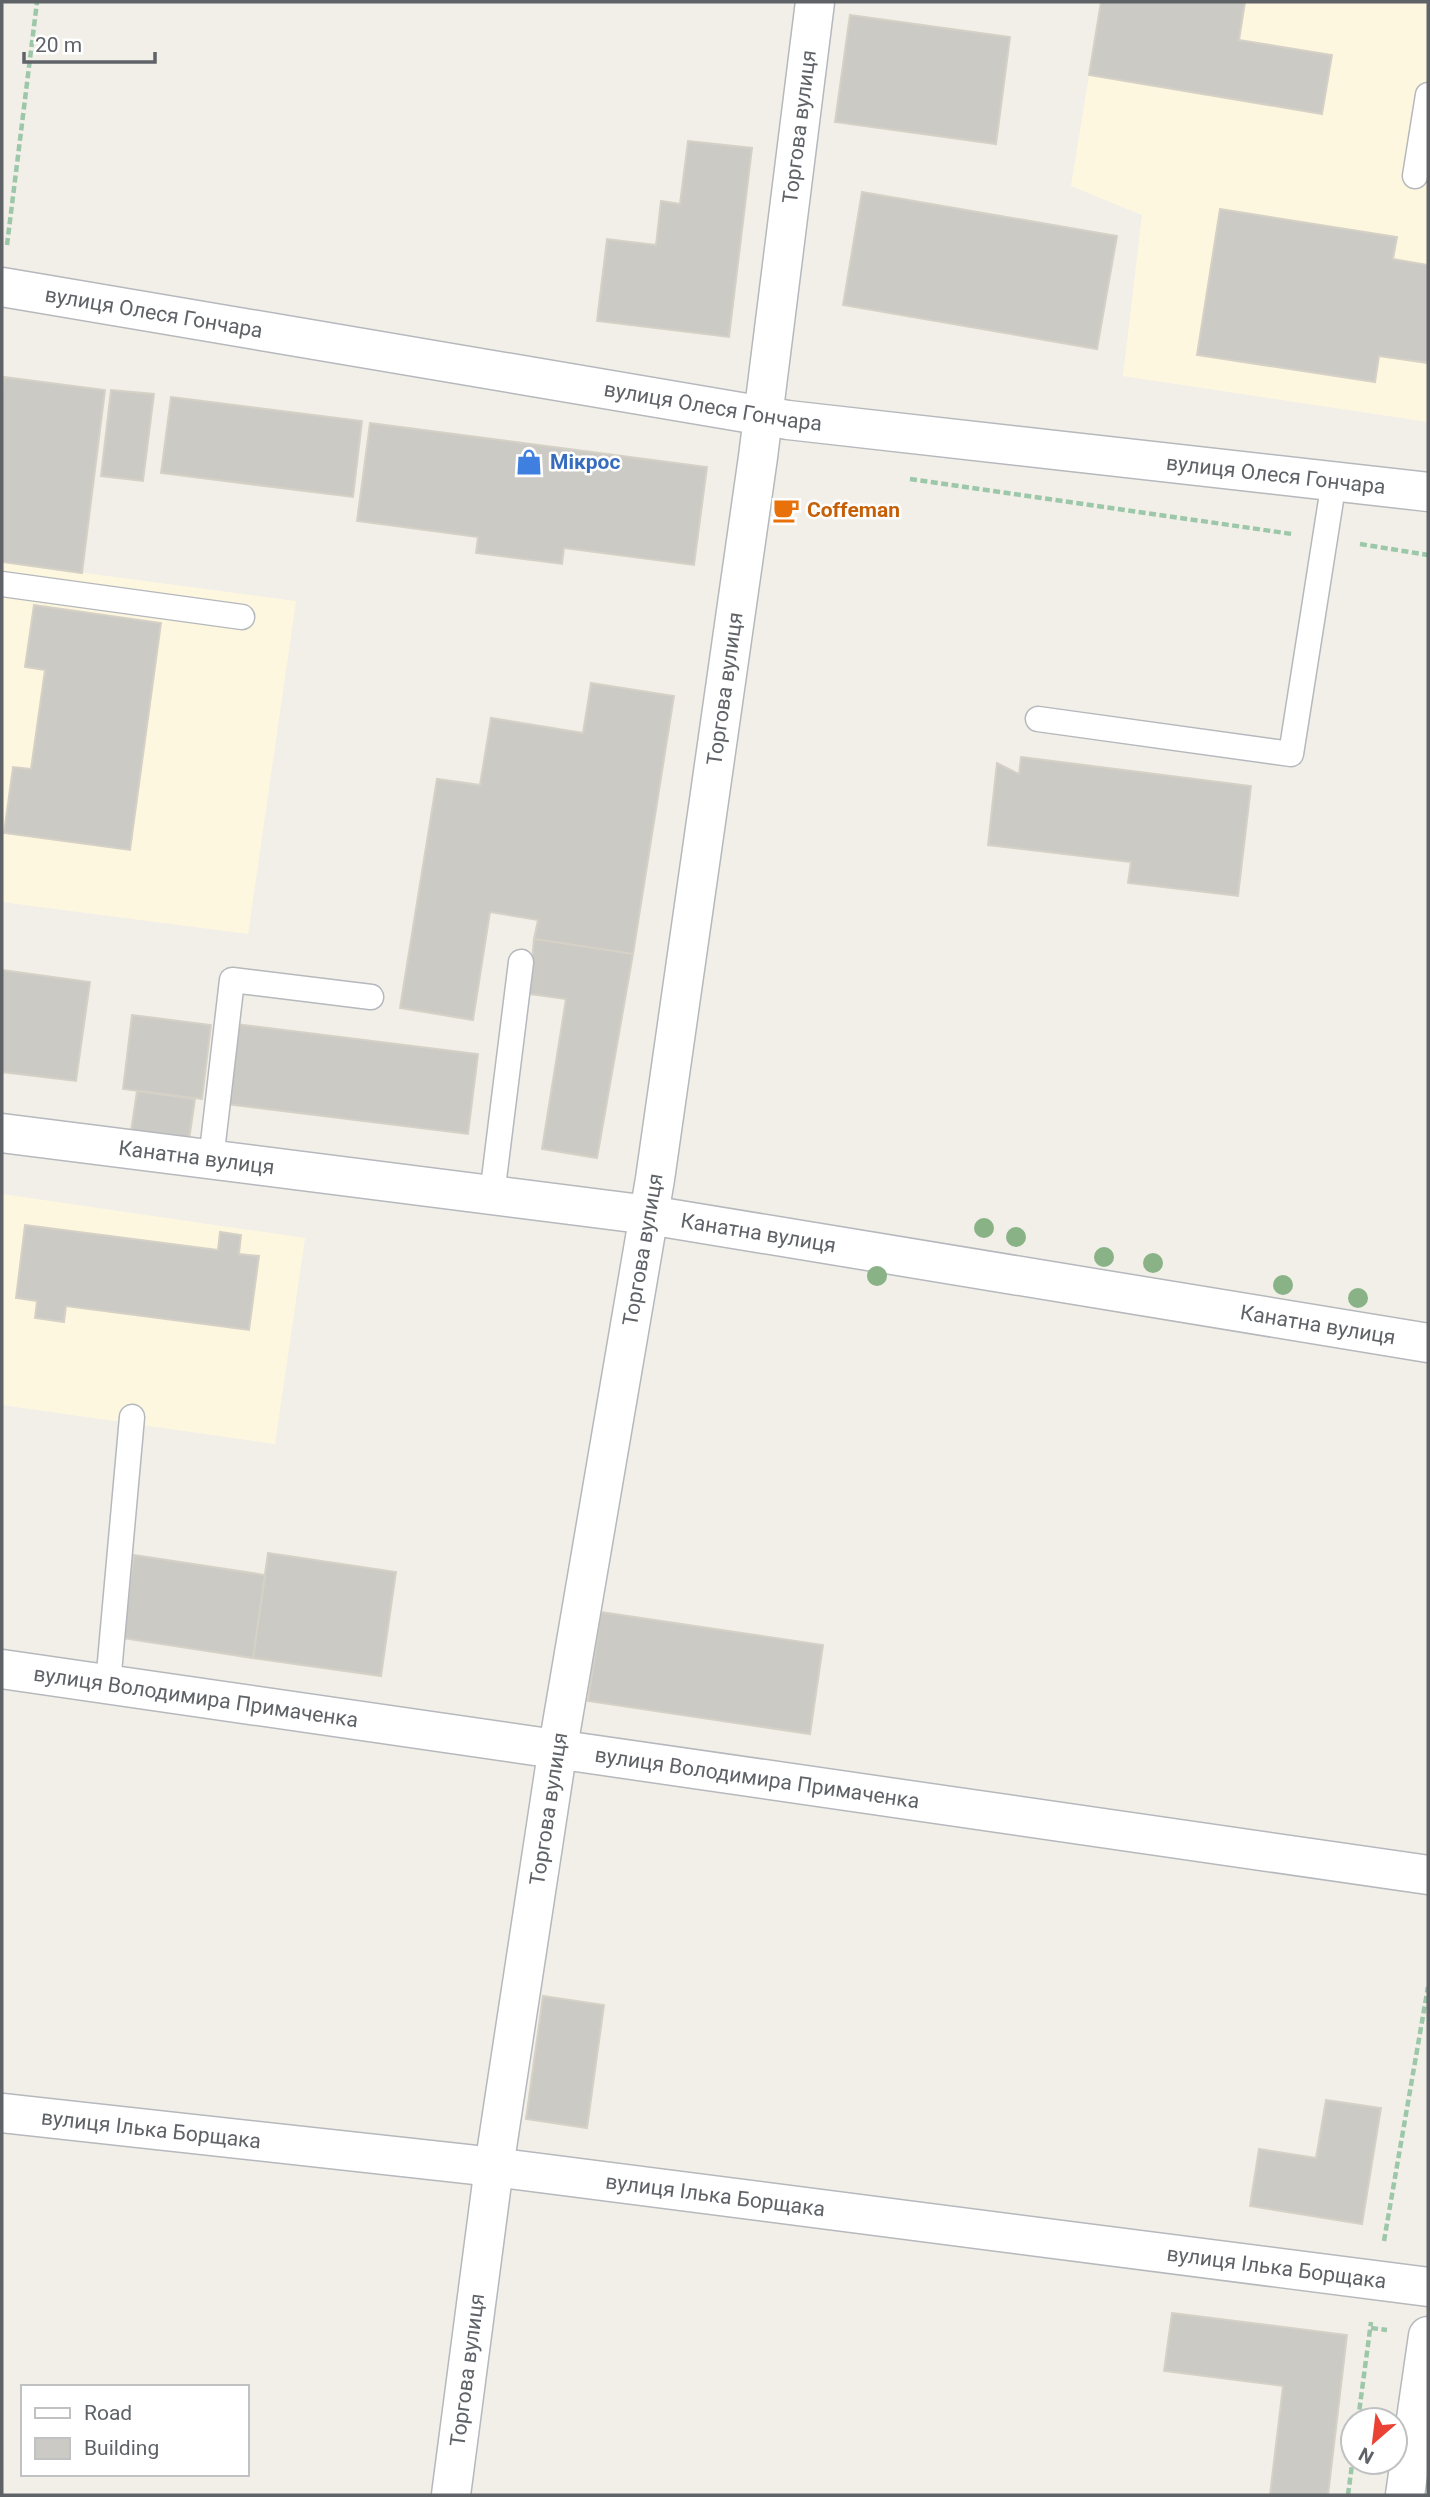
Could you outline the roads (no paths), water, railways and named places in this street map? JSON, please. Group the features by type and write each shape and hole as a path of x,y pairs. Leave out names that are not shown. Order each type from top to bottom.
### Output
{"street":[{"name":"Торгова вулиця","path":"451,2495 494,2166 558,1747 649,1216 764,416 815,2"},
{"name":"вулиця Олеся Гончара","path":"2,287 764,416 1428,492"},
{"name":"Канатна вулиця","path":"2,1133 649,1216 1428,1343"},
{"name":"вулиця Володимира Примаченка","path":"2,1669 558,1747 1428,1875"},
{"name":"вулиця Ілька Борщака","path":"2,2113 494,2166 1428,2287"},
{"path":"1405,2495 1428,2336"}],"lane":[{"path":"1415,176 1428,95"},
{"path":"1038,719 1291,754 1334,481"},
{"path":"2,584 242,617"},
{"path":"492,1195 521,962"},
{"path":"211,1160 232,980 371,997"},
{"path":"108,1684 132,1417"}],"place":[{"name":"Мікрос","path":"529,462"},
{"name":"Coffeman","path":"786,510"}]}
